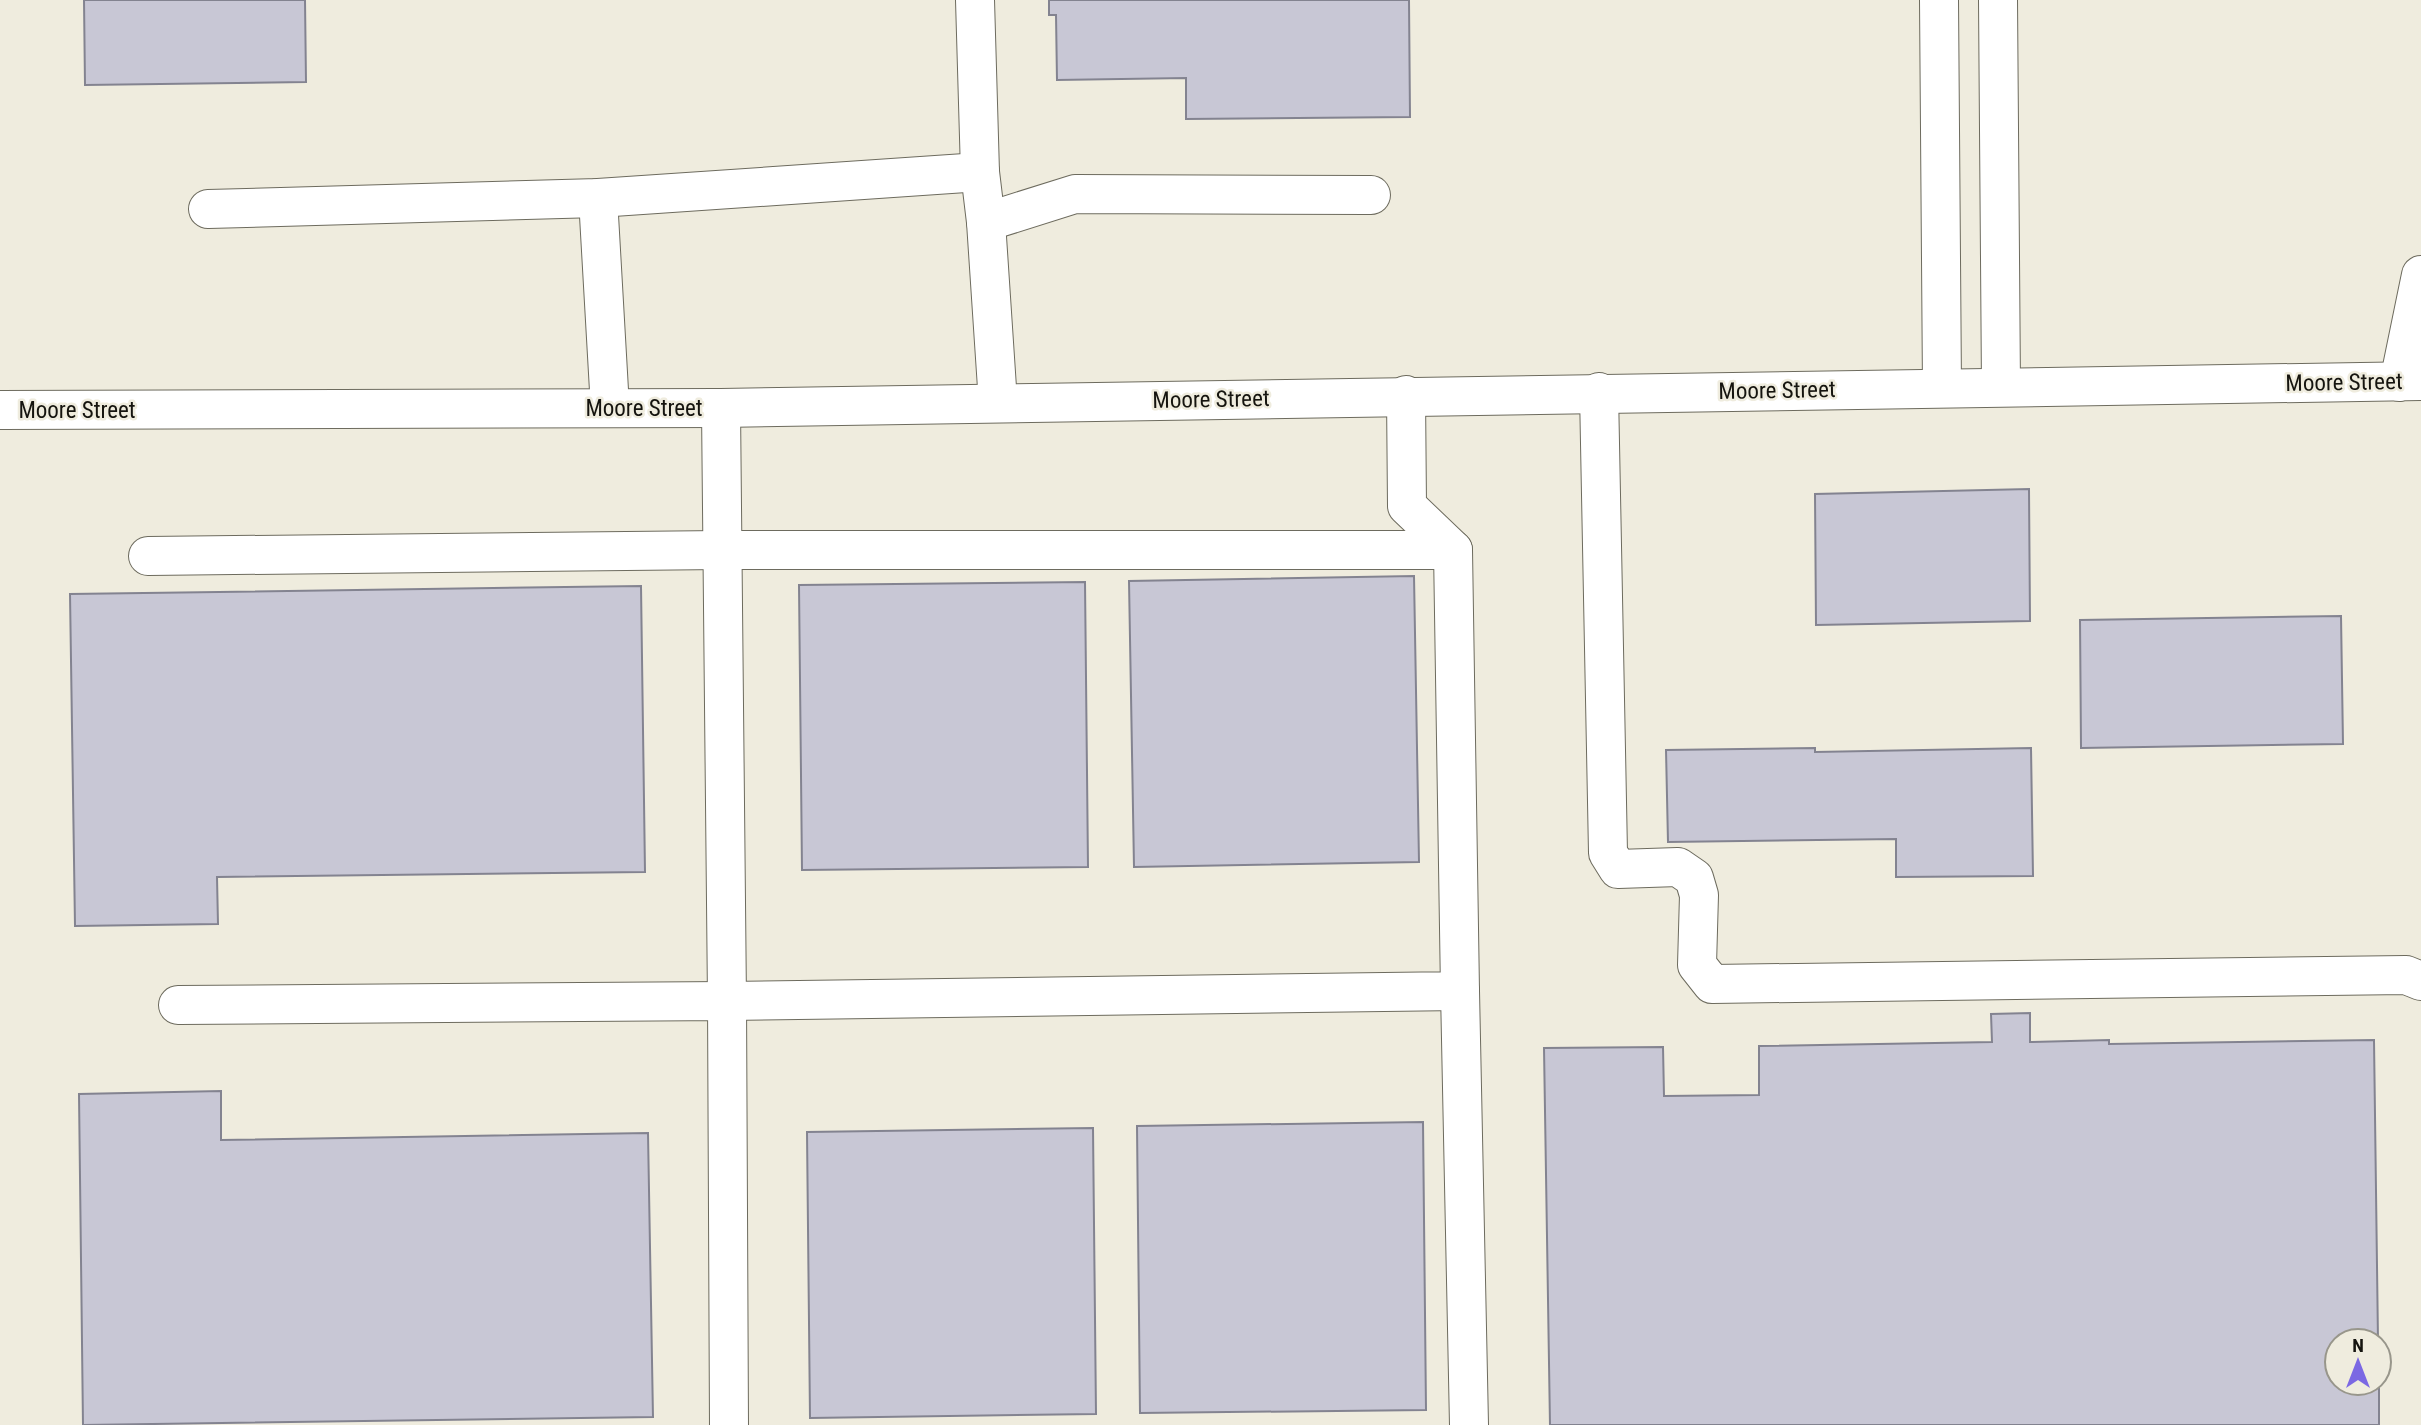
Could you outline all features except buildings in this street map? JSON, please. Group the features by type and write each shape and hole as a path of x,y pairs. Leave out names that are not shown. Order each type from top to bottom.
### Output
{"street":[{"path":"975,0 980,172 998,402"},
{"path":"1939,0 1942,388"},
{"path":"1998,0 2001,387"},
{"path":"208,209 598,198 980,172"},
{"path":"986,222 1075,194 1371,195"},
{"path":"598,198 610,408"},
{"path":"2410,382 2421,275"},
{"name":"Moore Street","path":"0,410 721,408 1599,392 2410,382"},
{"path":"1599,392 1608,853 1618,869 1678,867 1694,878 1699,895 1697,965 1712,984 2406,975 2421,981"},
{"path":"1406,395 1407,506 1453,550 1469,1425"},
{"path":"721,408 729,1425"},
{"path":"148,556 721,550 1453,550"},
{"path":"178,1005 1460,991"}]}
